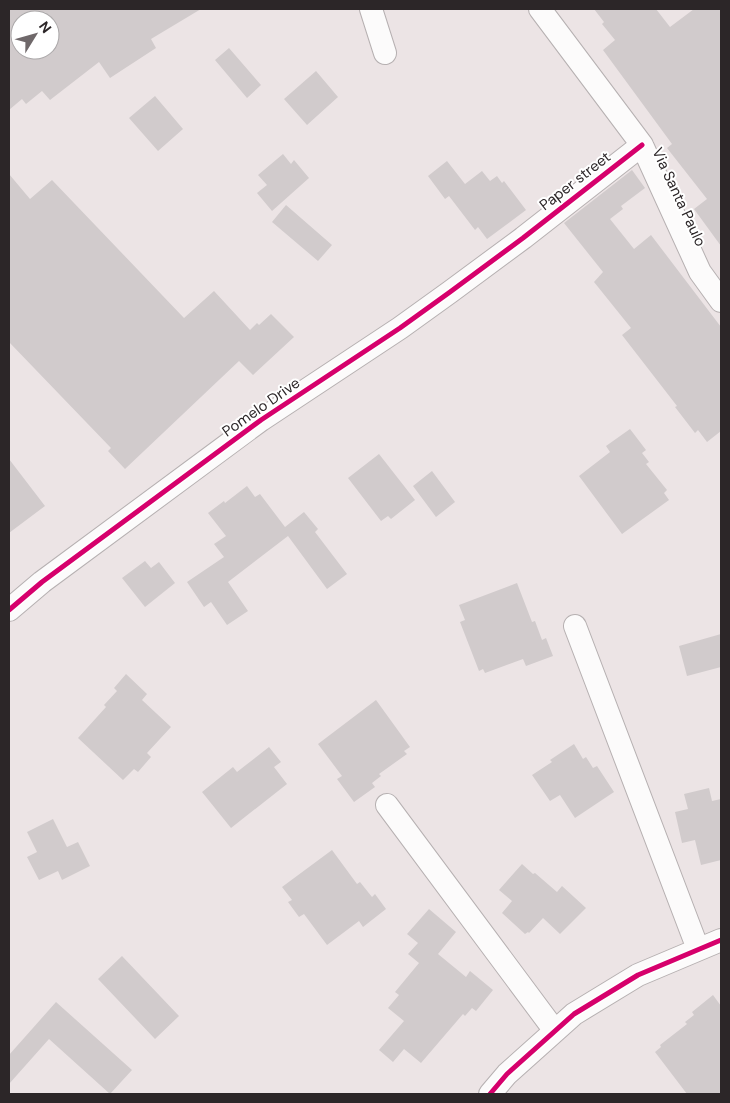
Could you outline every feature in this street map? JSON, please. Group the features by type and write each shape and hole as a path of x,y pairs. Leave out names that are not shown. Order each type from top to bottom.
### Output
{"street":[{"path":"371,9 385,54"},
{"name":"Via Santa Paulo","path":"540,9 638,148 700,272 721,301"},
{"name":"Paper street","path":"532,231 638,148"},
{"name":"Pomelo Drive","path":"9,610 42,582 261,420 400,328 532,231"},
{"path":"575,626 698,949"},
{"path":"387,805 555,1031"},
{"path":"490,1094 507,1074 574,1014 638,975 721,940"}],"building":[{"path":"9,9 201,9 151,39 156,48 110,78 99,62 50,100 42,91 26,104 22,99 9,110"},
{"path":"594,9 656,9 670,27 694,9 721,9 721,246 694,209 707,199 667,148 672,144 603,50 615,40 602,24 604,22"},
{"path":"229,48 261,85 247,98 215,60"},
{"path":"316,71 338,97 307,125 284,99"},
{"path":"155,96 183,129 158,151 129,118"},
{"path":"283,154 291,164 294,160 309,178 272,211 257,193 267,185 258,175"},
{"path":"447,161 465,184 482,171 490,181 497,176 502,183 504,181 526,210 487,239 478,227 475,230 449,196 445,199 428,176"},
{"path":"632,170 645,188 621,206 623,209 610,219 634,249 651,235 721,327 721,431 707,442 698,430 695,433 675,407 677,406 622,335 631,328 594,282 603,272 564,223"},
{"path":"9,174 30,199 52,180 184,318 214,291 250,330 271,314 294,337 253,375 239,361 125,469 108,451 111,448 9,342"},
{"path":"286,205 332,245 318,261 272,222"},
{"path":"630,429 646,450 642,453 649,462 646,464 667,490 664,493 669,500 622,534 579,476 610,452 606,446"},
{"path":"379,454 415,500 391,519 388,516 381,521 348,478"},
{"path":"9,459 45,506 9,533"},
{"path":"432,471 455,502 436,517 413,486"},
{"path":"247,486 255,497 260,494 285,527 304,512 318,529 315,532 347,574 327,589 288,536 228,582 248,611 227,625 211,602 204,607 187,582 224,557 214,544 226,536 208,513"},
{"path":"145,561 151,568 159,562 175,583 145,607 122,578"},
{"path":"517,583 532,622 535,621 542,640 546,638 553,656 526,666 523,659 485,673 483,669 479,671 460,622 465,620 459,605"},
{"path":"721,634 721,667 687,676 679,646"},
{"path":"126,674 147,694 142,700 171,727 147,753 151,757 138,772 134,769 123,780 78,738 106,707 104,705 117,691 114,688"},
{"path":"376,700 410,747 404,751 407,754 379,774 381,776 372,783 375,787 354,802 337,779 342,776 318,744"},
{"path":"574,744 583,759 586,757 593,768 597,766 614,792 575,818 560,795 550,801 532,775"},
{"path":"269,747 281,762 274,767 287,784 231,828 202,792 233,767 237,772"},
{"path":"709,788 712,801 721,799 721,860 701,865 695,840 682,843 675,812 688,809 684,794"},
{"path":"53,819 67,847 78,842 90,866 62,880 58,871 39,880 27,857 37,852 27,832"},
{"path":"332,850 357,884 360,882 372,897 375,894 386,909 363,927 359,921 327,945 304,914 299,917 288,902 292,900 282,887"},
{"path":"522,864 557,892 562,886 586,908 560,934 543,918 529,933 525,934 502,913 512,901 499,890"},
{"path":"429,909 456,932 438,954 466,977 470,971 493,990 476,1011 472,1008 465,1016 463,1014 421,1063 404,1049 393,1062 379,1050 404,1021 388,1008 399,995 395,992 419,963 408,954 418,943 407,934"},
{"path":"122,956 179,1016 155,1039 98,979"},
{"path":"713,995 721,1006 721,1094 687,1094 655,1052 661,1047 660,1045 687,1024 685,1022 694,1015 692,1012"},
{"path":"56,1002 132,1070 110,1094 49,1039 9,1084 9,1055"}],"cycle path":[{"path":"9,610 42,582 261,420 400,328 450,292 523,238 642,145"},
{"path":"490,1094 507,1074 574,1014 638,975 721,940"}]}
